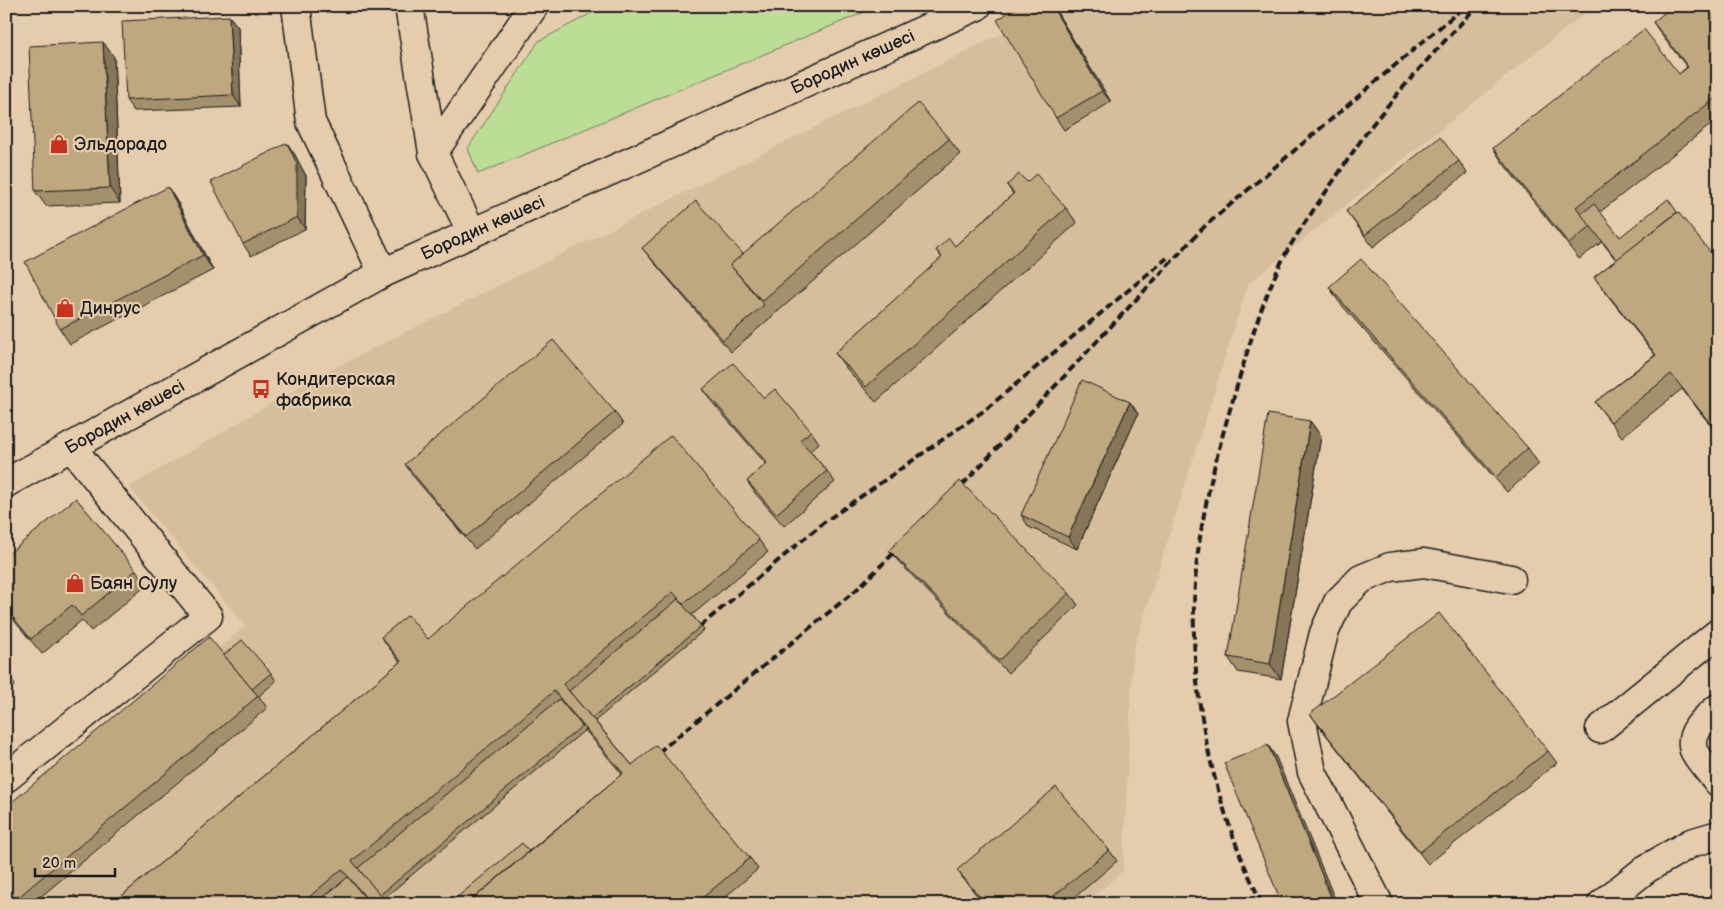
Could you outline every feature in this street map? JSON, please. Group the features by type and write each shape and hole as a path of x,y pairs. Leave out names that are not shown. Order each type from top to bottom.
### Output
{"street":[{"path":"296,6 310,122 383,273"},
{"path":"409,6 433,153 472,233"},
{"path":"433,153 534,6"},
{"name":"Бородин көшесі","path":"6,483 383,273 977,6"},
{"path":"6,778 208,616 71,447"},
{"path":"1379,904 1312,772 1302,722 1324,633 1338,602 1361,579 1390,567 1424,563 1511,579"},
{"path":"1600,729 1718,633"},
{"path":"1718,708 1700,725 1694,736 1694,750 1718,782"},
{"path":"1602,904 1646,869 1691,844 1718,835"}],"shaded area":[{"name":"Кондитерская фабрика","path":"1047,6 1594,6 1248,284 1133,651 1123,871 1084,904 6,904 6,826 245,626 129,487 318,376 1005,32"}],"green space":[{"path":"605,6 879,6 478,174 468,148 539,41"}],"building":[{"path":"1019,6 1052,6 1102,91 1056,118 997,20"},
{"path":"1673,6 1709,6 1718,17 1718,96 1576,207 1591,226 1569,244 1493,148 1644,29 1679,74 1688,67 1653,22"},
{"path":"229,16 233,95 126,100 122,21"},
{"path":"103,42 110,188 35,191 29,46"},
{"path":"918,103 949,139 762,301 730,265"},
{"path":"1440,137 1459,161 1365,235 1346,211"},
{"path":"287,143 297,164 297,217 243,244 211,182"},
{"path":"1019,174 1027,182 1036,174 1066,208 866,387 835,353 942,257 936,250 949,238 955,246 1014,193 1007,185"},
{"path":"168,187 203,255 60,329 25,262"},
{"path":"1668,199 1677,212 1617,260 1581,214 1594,204 1620,237"},
{"path":"696,201 743,254 730,265 764,305 723,340 642,248"},
{"path":"1678,212 1718,262 1718,433 1671,374 1611,422 1595,402 1656,355 1594,277"},
{"path":"1361,259 1528,448 1496,477 1329,287"},
{"path":"553,340 615,412 466,537 405,464"},
{"path":"733,363 764,398 775,389 811,431 800,440 827,471 776,514 747,481 767,463 703,389"},
{"path":"1082,380 1130,402 1068,537 1021,515"},
{"path":"1268,414 1310,421 1270,664 1228,657"},
{"path":"671,435 759,540 683,604 673,592 563,684 632,765 656,745 750,858 695,904 467,904 623,773 554,691 352,861 388,904 371,904 342,869 301,904 112,904 401,661 381,637 408,615 428,639"},
{"path":"960,481 1069,593 999,661 889,550"},
{"name":"Баян Сулу","path":"76,498 136,570 81,616 72,605 31,639 6,609 6,556"},
{"path":"678,599 701,626 592,718 569,691"},
{"path":"1439,613 1548,751 1420,852 1310,714"},
{"path":"209,637 258,696 15,900 6,889 6,807"},
{"path":"242,640 271,673 252,689 224,655"},
{"path":"559,699 582,726 380,895 358,868"},
{"path":"1268,745 1334,904 1282,904 1224,763"},
{"path":"1056,787 1109,850 1044,904 986,904 957,870"},
{"path":"522,843 529,851 467,904 449,904"},
{"path":"348,877 370,904 315,904"},
{"path":"75,895 82,904 64,904"}],"railway":[{"path":"954,494 1204,227 1465,6"},
{"path":"1262,904 1243,863 1215,777 1204,732 1198,688 1194,642 1194,597 1204,512 1213,472 1251,339 1263,304 1286,253 1307,219 1372,125 1410,79 1477,6"},
{"path":"691,634 823,523 985,410 1167,258"},
{"path":"649,760 856,590 902,545"}],"place":[{"name":"Эльдорадо","path":"59,144"},
{"name":"Динрус","path":"65,308"},
{"name":"Кондитерская фабрика","path":"261,389"},
{"name":"Баян Сулу","path":"75,583"}]}
